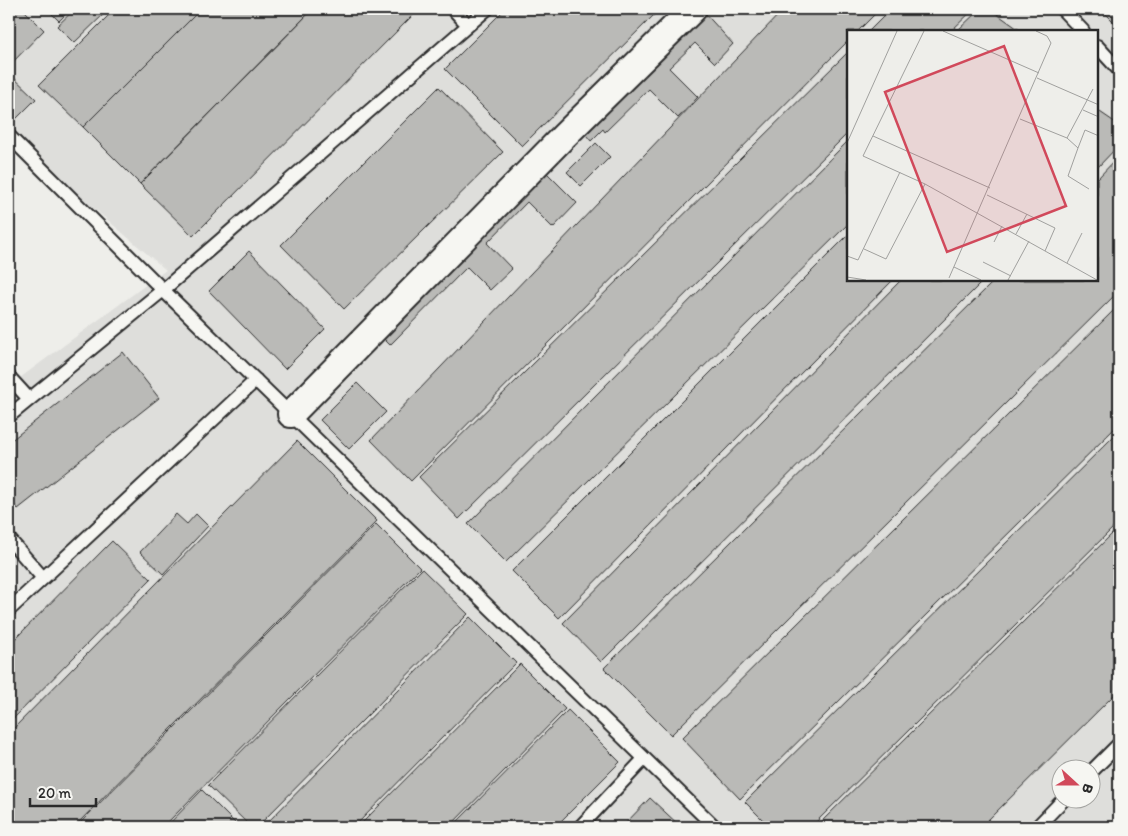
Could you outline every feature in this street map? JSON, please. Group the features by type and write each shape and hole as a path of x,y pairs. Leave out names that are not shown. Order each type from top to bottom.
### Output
{"street":[{"path":"291,414 558,142 692,9"}],"lane":[{"path":"453,9 468,25"},
{"path":"9,416 163,290 487,9"},
{"path":"1062,9 1082,30"},
{"path":"1098,47 1119,70"},
{"path":"9,136 163,290 715,827"},
{"path":"9,377 29,400"},
{"path":"9,610 256,380"},
{"path":"9,539 43,578"},
{"path":"1100,763 1119,744"},
{"path":"580,827 644,759"},
{"path":"1037,827 1055,808"}],"shaded area":[{"path":"9,9 1119,9 1119,827 9,827 9,386 166,270 9,136"}],"building":[{"path":"9,9 23,9 44,30 9,66"},
{"path":"47,9 71,9 59,21"},
{"path":"75,9 104,9 107,11 74,43 57,26"},
{"path":"115,9 201,9 83,127 39,85"},
{"path":"201,9 313,9 140,184 83,127"},
{"path":"313,9 419,9 193,236 140,184"},
{"path":"505,9 660,9 522,146 445,69"},
{"path":"784,9 880,9 859,30 847,30 847,42 411,481 371,440"},
{"path":"891,9 974,9 952,30 870,30"},
{"path":"980,9 990,9 1020,30 958,30"},
{"path":"1101,9 1119,9 1119,27"},
{"path":"702,10 733,44 715,63 695,43 669,68 698,97 678,118 649,89 605,132 603,129 591,141 582,130"},
{"path":"847,53 847,134 459,519 419,477"},
{"path":"9,73 36,99 9,126"},
{"path":"439,87 503,152 344,309 281,245"},
{"path":"1098,111 1119,125 1119,145 1098,167"},
{"path":"847,142 847,225 506,562 468,524"},
{"path":"596,143 610,157 581,186 567,172"},
{"path":"1119,156 1119,291 671,735 604,668 994,281 1098,281 1098,178"},
{"path":"538,164 577,203 553,228 527,202 487,243 512,269 490,290 467,267 390,345 374,329"},
{"path":"847,236 847,281 892,281 559,618 512,571"},
{"path":"249,251 325,329 285,369 209,291"},
{"path":"900,281 983,281 601,662 563,623"},
{"path":"1119,305 1119,424 740,799 682,738"},
{"path":"123,352 159,398 18,509 9,498 9,442"},
{"path":"357,383 386,412 349,449 320,420"},
{"path":"1119,431 1119,522 811,827 770,827 745,802"},
{"path":"297,441 377,521 74,827 9,827 9,733"},
{"path":"176,514 187,524 196,514 208,526 163,574 140,552"},
{"path":"376,524 420,568 163,827 76,827"},
{"path":"1119,527 1119,690 981,827 816,827"},
{"path":"112,541 151,579 9,723 9,645"},
{"path":"422,569 468,614 257,827 251,827 208,785"},
{"path":"470,617 516,663 354,827 263,827"},
{"path":"520,664 565,709 449,827 358,827"},
{"path":"568,710 620,762 555,827 452,827"},
{"path":"202,790 238,826 166,827"},
{"path":"650,798 681,827 622,827"}]}
